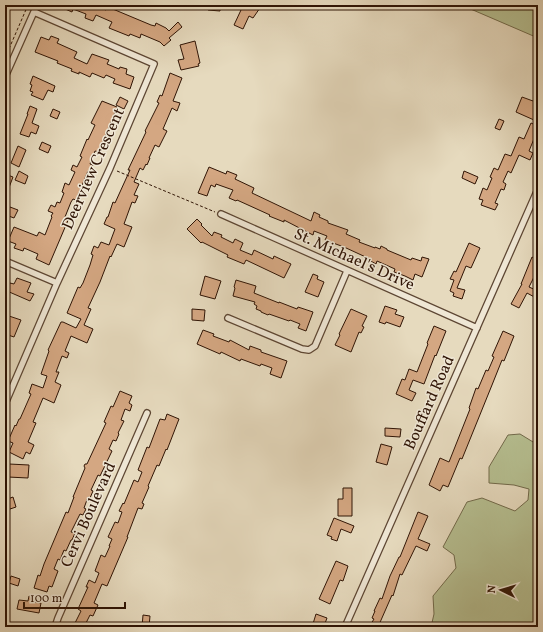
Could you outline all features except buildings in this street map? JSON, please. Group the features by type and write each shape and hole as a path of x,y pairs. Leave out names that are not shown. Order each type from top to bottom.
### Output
{"street":[{"path":"5,77 37,5"},
{"name":"Deerview Crescent","path":"5,404 57,283 110,168 154,64 34,12"},
{"name":"Bouffard Road","path":"345,627 538,189"},
{"name":"St. Michael's Drive","path":"222,214 477,328"},
{"path":"5,261 57,283"},
{"path":"228,318 302,349 309,350 315,346 347,271"},
{"name":"Cervi Boulevard","path":"55,627 147,413"}],"path":[{"path":"5,58 28,5"},
{"path":"110,168 222,214"}],"green space":[{"path":"462,5 538,5 538,38 466,7"},
{"path":"520,434 538,445 538,627 431,627 434,614 433,596 456,568 454,555 443,547 467,502 482,498 515,511 528,500 529,489 514,485 489,483 489,467 508,435"}]}
